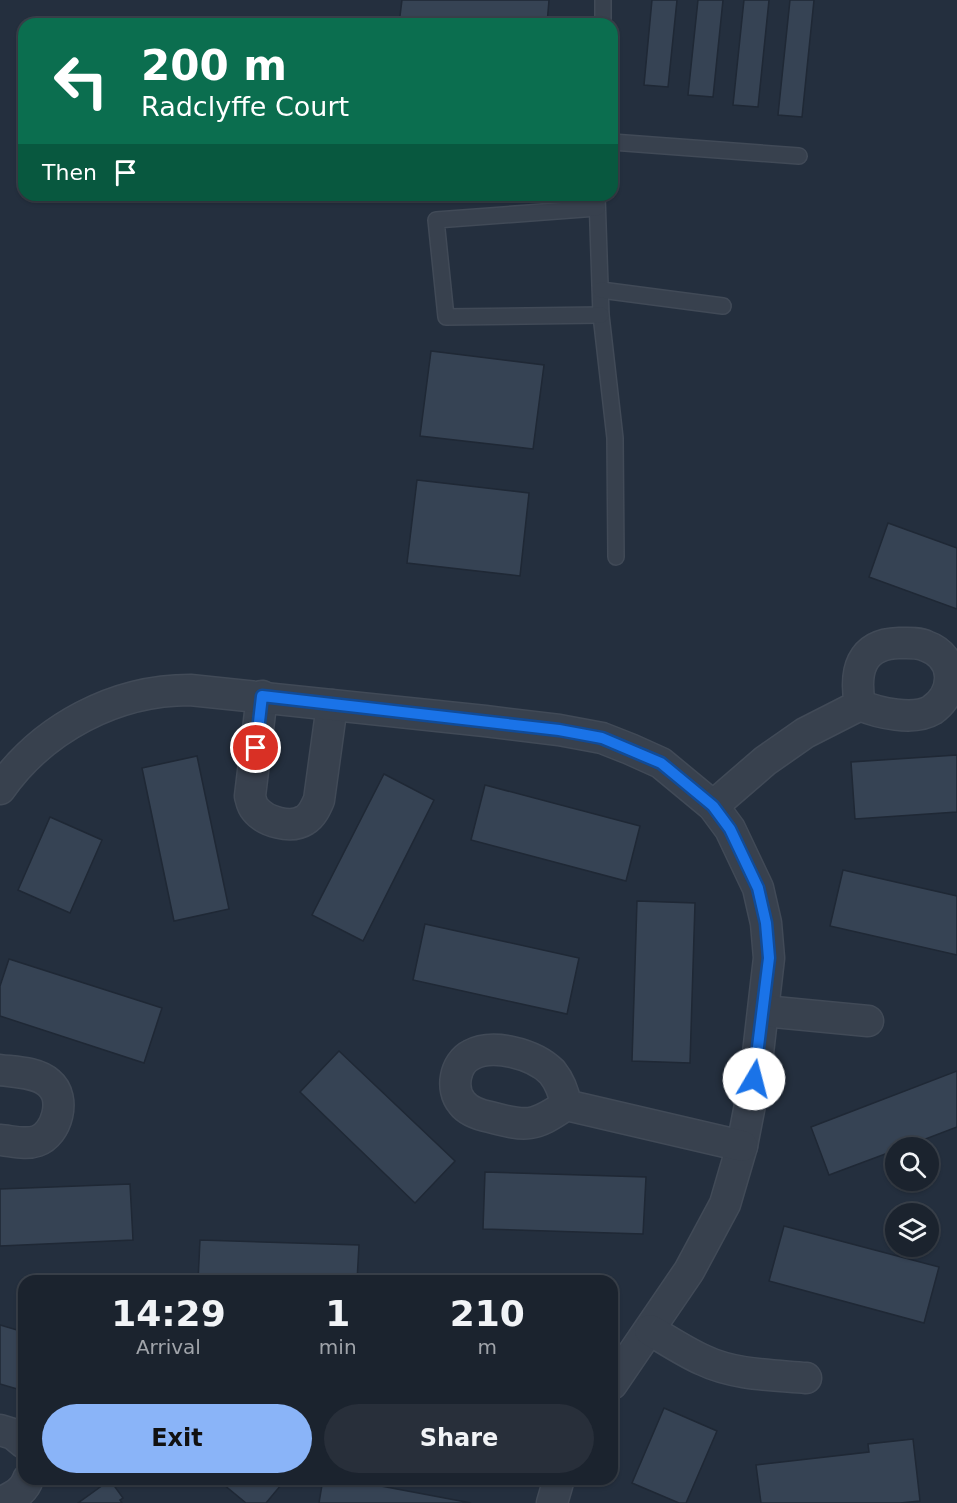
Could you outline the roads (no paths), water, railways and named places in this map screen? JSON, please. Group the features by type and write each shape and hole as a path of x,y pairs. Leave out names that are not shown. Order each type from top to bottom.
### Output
{"street":[{"path":"0,789 12,773 38,747 73,723 105,705 149,693 171,690 262,696 548,729 602,738 661,763 713,806 730,829 758,888 766,923 769,958 754,1079 742,1146 725,1204 688,1271 618,1375"},
{"path":"262,696 250,796 254,808 264,817 277,823 292,824 304,821 314,811 319,800 332,705"},
{"path":"713,806 765,761 805,733 860,705"},
{"path":"764,1011 868,1021"},
{"path":"0,1070 35,1076 49,1083 56,1094 58,1110 54,1125 48,1135 26,1143 0,1140"},
{"path":"566,1105 742,1146"},
{"path":"650,1330 704,1361 726,1368 756,1374 806,1378"},
{"path":"0,1430 18,1438"},
{"path":"0,1503 19,1493 26,1485"},
{"path":"552,1503 557,1485"}],"lane":[{"path":"603,0 603,18"},
{"path":"618,142 799,156"},
{"path":"601,315 446,316 436,220 597,202 601,315 615,438 616,557"},
{"path":"601,291 723,306"}]}
